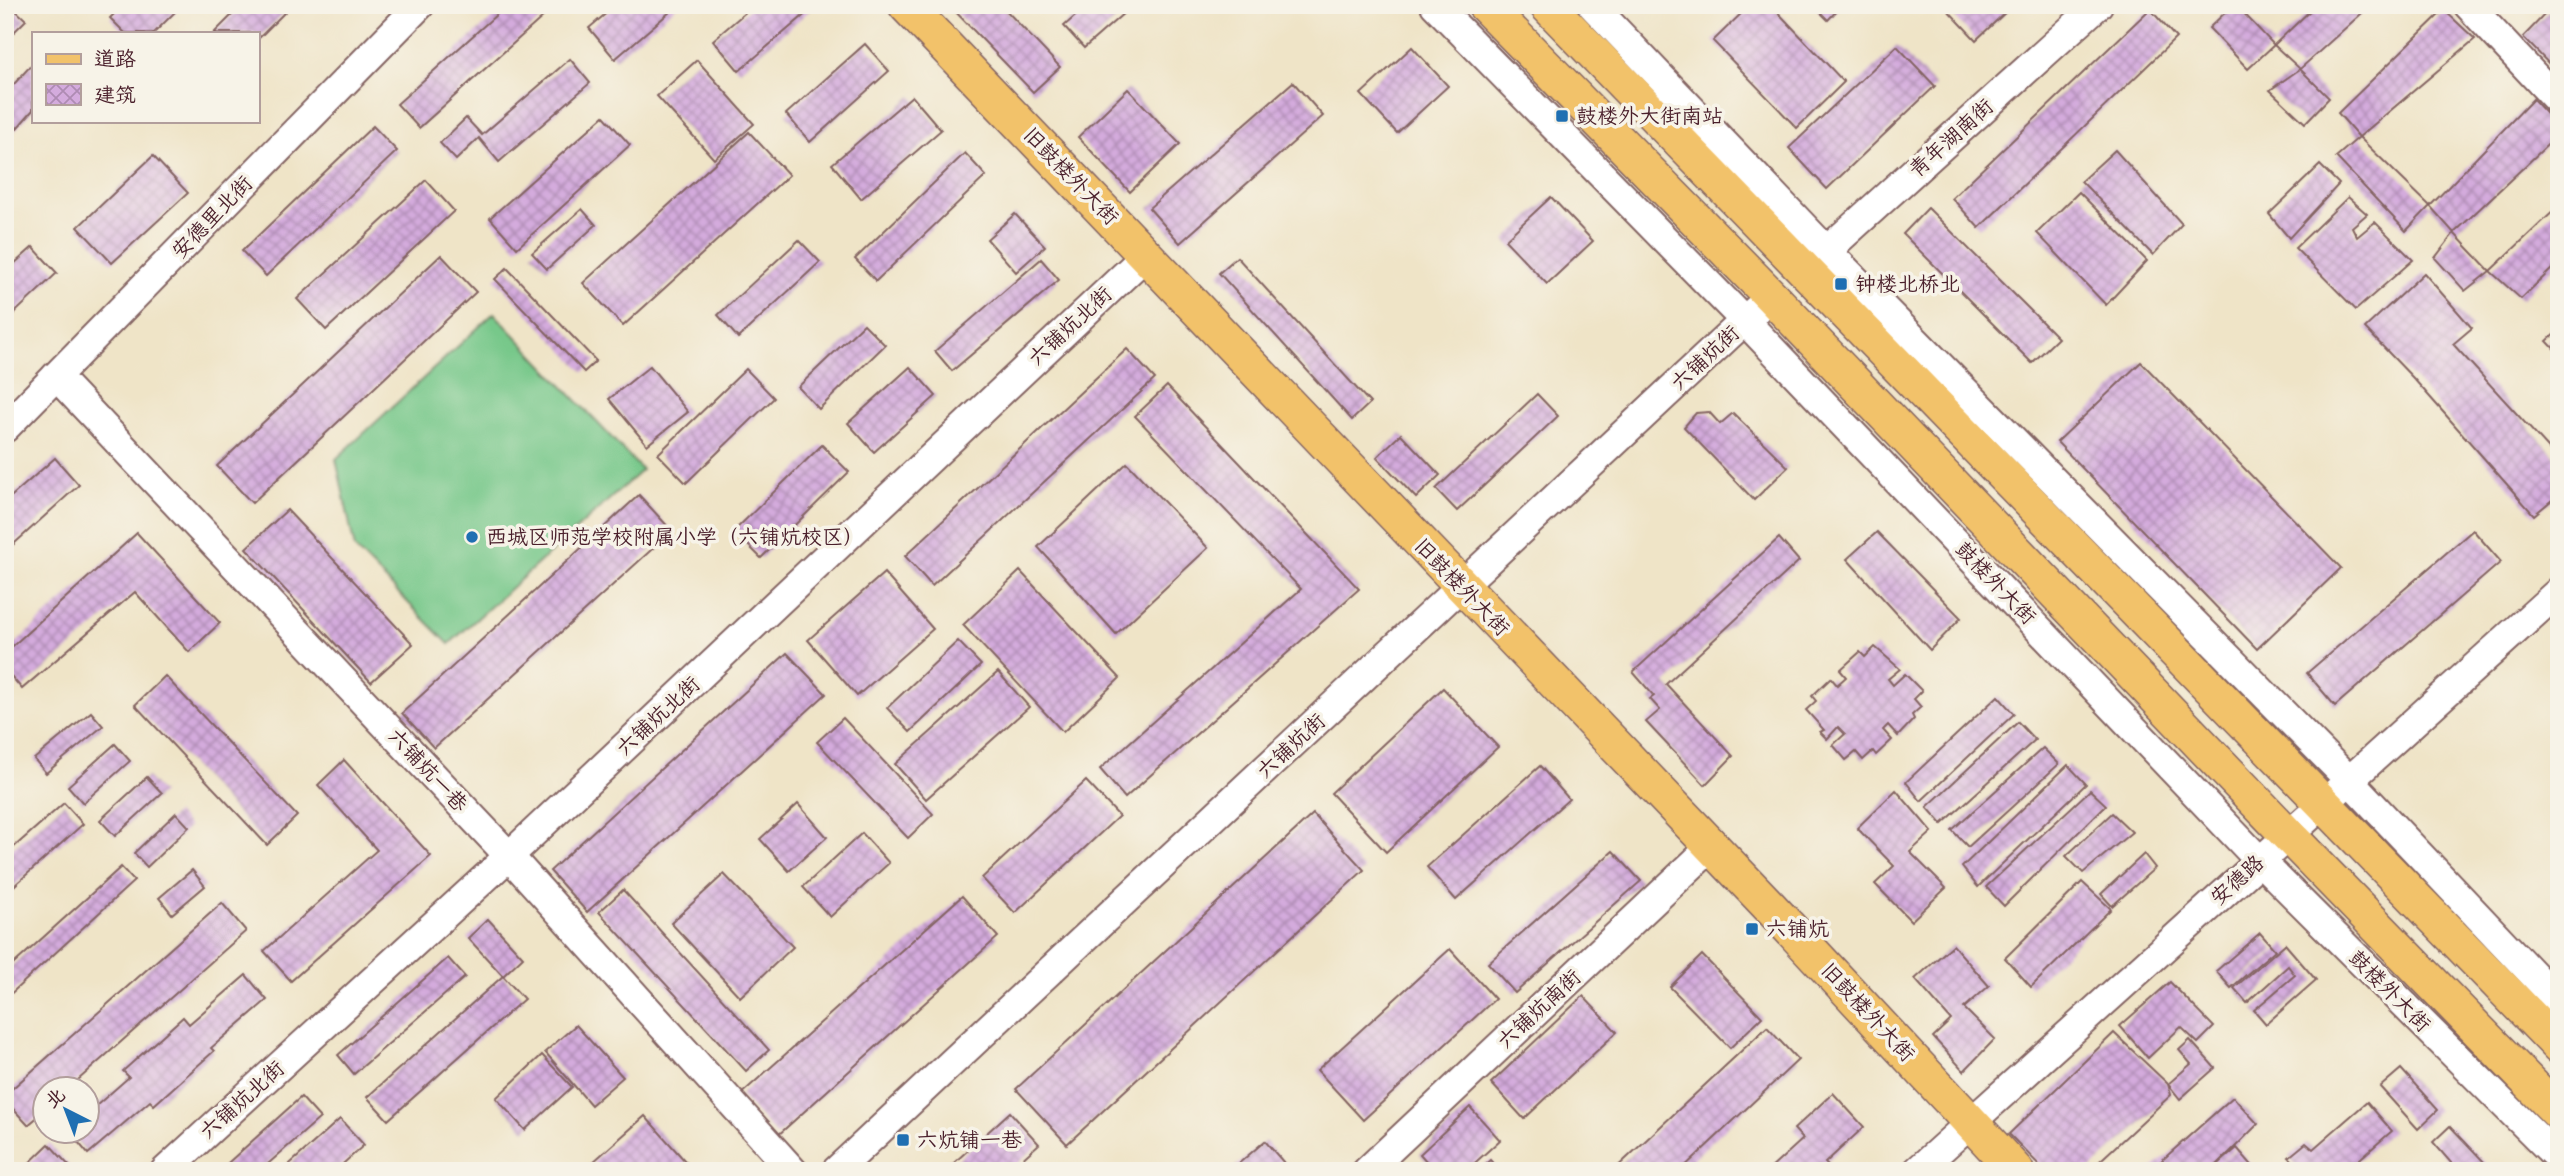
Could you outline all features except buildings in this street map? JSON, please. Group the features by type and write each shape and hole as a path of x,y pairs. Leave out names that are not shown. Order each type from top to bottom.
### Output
{"main road":[{"name":"旧鼓楼外大街","path":"906,5 1843,984 2016,1171"},
{"name":"鼓楼外大街","path":"1485,5 1771,296 2559,1113"},
{"path":"1547,5 1815,260 2322,805 2559,1046"}],"street":[{"name":"安德里北街","path":"5,428 420,5"},
{"name":"鼓楼外大街","path":"1435,5 1745,321 2259,860 2559,1159"},
{"path":"1592,5 1815,260 2349,780 2559,1003"},
{"name":"青年湖南街","path":"1815,260 2098,5"},
{"path":"2468,5 2559,102"},
{"name":"六铺炕北街","path":"165,1171 509,856 1146,255"},
{"name":"六铺炕街","path":"836,1171 1771,296"},
{"name":"六铺炕一巷","path":"56,376 509,856 793,1171"},
{"name":"安德路","path":"1917,1171 2559,591"},
{"name":"六铺炕南街","path":"1367,1171 1710,847"}],"green space":[{"path":"494,313 642,470 449,644 355,549 336,459"}],"place":[{"name":"鼓楼外大街南站","path":"1562,116"},
{"name":"钟楼北桥北","path":"1841,284"},
{"name":"西城区师范学校附属小学（六铺炕校区）","path":"472,537"},
{"name":"六铺炕","path":"1752,929"},
{"name":"六炕铺一巷","path":"903,1140"}]}
